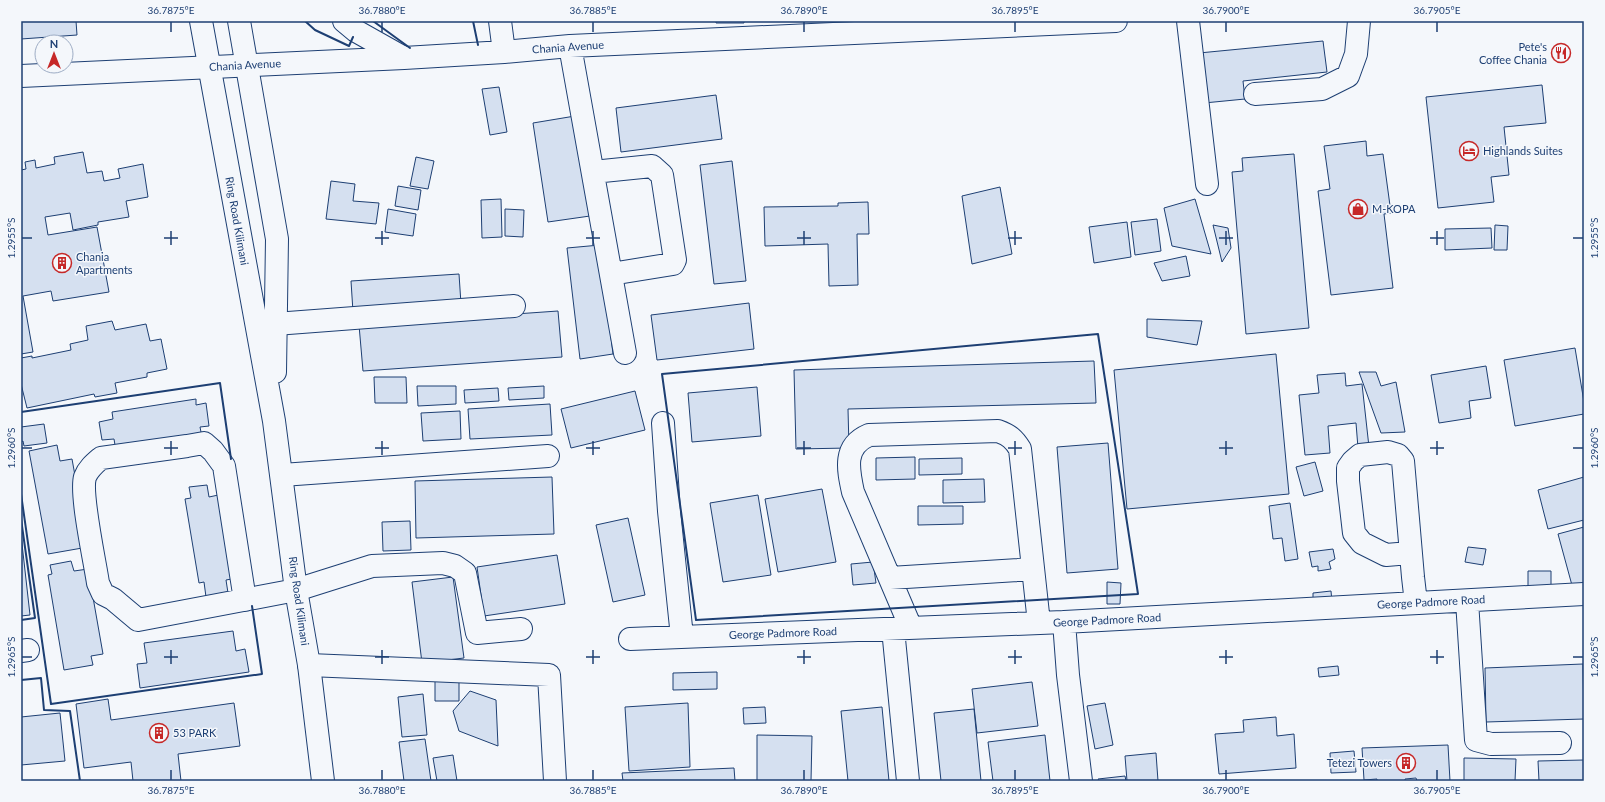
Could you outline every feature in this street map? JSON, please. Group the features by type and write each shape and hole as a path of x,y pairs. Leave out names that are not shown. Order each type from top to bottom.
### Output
{"street":[{"name":"Ring Road Kilimani","path":"201,21 274,421 296,590 309,665 323,781"},
{"name":"Ring Road Kilimani","path":"239,21 277,239 274,421"},
{"path":"344,21 356,31 404,58"},
{"path":"500,21 504,52"},
{"name":"Chania Avenue","path":"21,76 247,64 404,58 504,52 570,46 1116,21"},
{"path":"1188,21 1207,184"},
{"path":"1255,94 1322,89 1348,76 1356,54 1359,21"},
{"path":"570,46 625,353"},
{"path":"593,172 652,166 662,175 675,260 673,264 610,274"},
{"path":"275,324 514,306"},
{"path":"663,423 669,510 682,637"},
{"path":"908,781 902,628 890,578 853,492 849,473 849,457 860,439 869,435 998,431 1008,435 1014,440 1020,449 1039,623"},
{"path":"245,600 224,466 213,450 204,443 101,458 91,466 85,478 84,496 98,584 103,594 113,599 138,620 245,600 296,590 372,566 443,563 455,566 465,573 477,633 521,629"},
{"path":"1410,553 1386,555 1362,543 1354,533 1348,468 1360,455 1388,452 1398,455 1403,461 1410,553 1416,603"},
{"path":"282,475 548,456"},
{"path":"890,578 1033,569"},
{"name":"George Padmore Road","path":"630,639 1064,622 1584,594"},
{"path":"1467,601 1476,740 1491,744 1560,743"},
{"path":"1064,622 1068,675 1081,781"},
{"path":"309,665 549,675 555,781"}],"building":[{"path":"21,21 76,21 77,35 34,34 34,38 21,39"},
{"path":"716,21 744,21 744,23 716,23"},
{"path":"1323,41 1327,72 1243,81 1245,99 1204,103 1199,53"},
{"name":"Highlands Suites","path":"1542,85 1546,123 1504,127 1509,175 1491,177 1494,202 1438,208 1426,97"},
{"path":"499,87 507,132 490,135 482,89"},
{"path":"716,95 722,139 621,152 616,108"},
{"path":"575,116 590,216 548,222 533,123"},
{"path":"1366,141 1367,156 1383,154 1391,213 1384,214 1393,288 1331,295 1318,191 1330,189 1324,146"},
{"name":"Chania Apartments","path":"83,152 87,173 102,171 104,181 120,178 118,169 143,164 148,197 126,201 129,217 98,222 98,225 73,230 70,213 45,217 48,235 97,227 109,292 53,301 51,291 23,296 33,352 21,354 21,170 26,169 25,162 35,160 36,168 55,164 54,157"},
{"path":"1294,154 1309,328 1246,334 1232,172 1243,171 1242,158"},
{"path":"416,157 434,161 428,189 410,186"},
{"path":"732,161 746,281 714,284 700,165"},
{"path":"331,181 355,184 353,201 379,203 376,224 326,219"},
{"path":"398,186 421,190 418,210 395,206"},
{"path":"1000,187 1012,254 972,264 962,196"},
{"path":"501,199 502,237 482,238 481,200"},
{"path":"1195,199 1211,254 1172,246 1164,208"},
{"path":"868,202 869,234 857,234 858,285 829,286 828,244 765,246 764,207 838,206 838,203"},
{"path":"388,209 416,214 413,236 385,232"},
{"path":"505,209 524,210 523,237 505,236"},
{"path":"1157,219 1161,251 1135,255 1131,222"},
{"path":"1127,222 1131,257 1094,263 1089,227"},
{"path":"1213,225 1228,228 1231,248 1222,262"},
{"path":"1495,225 1508,226 1507,250 1494,250"},
{"path":"1491,228 1492,248 1445,250 1445,229"},
{"path":"600,245 613,354 580,359 567,248"},
{"path":"1186,256 1190,276 1162,281 1154,263"},
{"path":"459,274 461,304 353,312 351,281"},
{"path":"749,303 754,349 657,360 651,315"},
{"path":"558,311 562,357 363,371 359,325"},
{"path":"1147,319 1202,321 1197,345 1147,337"},
{"path":"112,321 115,330 146,324 150,341 161,339 167,369 147,373 147,377 115,383 117,393 95,397 94,394 27,408 21,384 21,358 32,356 32,358 71,350 70,344 88,340 86,326"},
{"path":"1575,348 1584,402 1584,414 1515,426 1504,360"},
{"path":"1276,354 1289,494 1127,509 1114,370"},
{"path":"1094,361 1096,403 848,409 849,448 796,449 794,370"},
{"path":"1486,366 1491,398 1469,401 1471,418 1439,423 1431,375"},
{"path":"1359,372 1376,372 1381,386 1396,382 1405,432 1381,433"},
{"path":"1345,373 1346,386 1362,384 1369,447 1358,448 1356,423 1328,426 1330,453 1305,455 1299,395 1319,393 1317,375"},
{"path":"374,377 406,377 407,403 375,403"},
{"path":"417,386 456,386 456,404 418,406"},
{"path":"544,386 544,398 509,400 508,388"},
{"path":"757,387 761,436 692,442 688,393"},
{"path":"498,388 499,401 465,403 464,390"},
{"path":"635,391 645,430 571,448 561,409"},
{"path":"196,399 196,405 206,403 209,426 200,427 202,437 116,451 114,439 102,440 99,422 113,419 112,412"},
{"path":"550,404 552,435 470,439 468,409"},
{"path":"460,411 461,439 423,441 421,413"},
{"path":"44,424 47,443 24,446 23,441 21,442 21,427"},
{"path":"1108,443 1118,569 1067,573 1057,447"},
{"path":"57,445 60,461 72,459 88,547 48,554 29,451"},
{"path":"915,457 915,479 876,480 876,458"},
{"path":"962,458 962,474 919,475 919,459"},
{"path":"1315,462 1323,491 1304,496 1296,467"},
{"path":"552,477 554,534 416,538 415,481"},
{"path":"1584,477 1584,520 1548,529 1538,490"},
{"path":"984,479 985,502 943,503 943,480"},
{"path":"207,485 209,497 223,494 237,578 226,580 228,593 206,597 204,582 199,583 185,499 191,498 189,487"},
{"path":"822,489 836,562 778,572 765,499"},
{"path":"758,495 771,575 723,582 710,503"},
{"path":"1290,503 1298,559 1285,561 1282,538 1273,539 1269,506"},
{"path":"918,506 963,506 963,524 918,525"},
{"path":"628,518 645,595 613,602 596,525"},
{"path":"410,521 411,550 383,551 382,522"},
{"path":"1584,527 1584,585 1573,589 1558,534"},
{"path":"21,535 30,615 21,616"},
{"path":"1468,547 1486,549 1483,565 1465,562"},
{"path":"1333,549 1335,559 1329,562 1331,569 1318,571 1318,566 1312,567 1309,552"},
{"path":"557,555 565,604 484,616 477,567"},
{"path":"71,561 74,571 88,569 103,654 91,656 93,665 64,670 48,575 52,574 50,565"},
{"path":"873,562 876,583 853,585 851,564"},
{"path":"1528,571 1551,571 1551,588 1528,587"},
{"path":"453,577 464,658 422,663 412,582"},
{"path":"1107,582 1121,583 1120,604 1107,604"},
{"path":"1331,591 1332,602 1313,604 1313,593"},
{"path":"233,631 236,651 245,649 249,672 140,688 137,664 147,663 144,643"},
{"path":"1583,664 1584,719 1486,722 1485,668"},
{"path":"1338,666 1339,675 1319,677 1318,668"},
{"path":"717,672 717,689 673,690 673,673"},
{"path":"435,675 459,675 459,701 435,701"},
{"path":"1032,682 1038,726 977,733 972,689"},
{"path":"470,691 496,700 498,746 459,731 453,711"},
{"path":"423,694 427,735 402,737 398,697"},
{"name":"53 PARK","path":"108,699 111,720 234,703 240,746 178,754 181,781 133,781 131,762 84,768 76,704"},
{"path":"688,703 690,767 629,771 625,707"},
{"path":"1105,703 1113,745 1095,749 1087,706"},
{"path":"765,707 766,723 744,724 743,708"},
{"path":"882,707 889,781 848,781 841,711"},
{"path":"974,709 981,781 941,781 934,713"},
{"path":"60,713 65,761 21,765 21,717"},
{"path":"1276,717 1277,736 1294,734 1296,768 1219,774 1215,734 1244,732 1243,720"},
{"path":"757,735 812,736 811,781 757,781"},
{"path":"1045,735 1050,781 993,781 988,742"},
{"path":"425,739 431,781 404,781 399,742"},
{"name":"Tetezi Towers","path":"1448,745 1450,781 1417,781 1416,778 1405,779 1405,781 1377,781 1377,779 1364,780 1362,748"},
{"path":"1354,751 1356,772 1331,773 1330,753"},
{"path":"1156,753 1158,781 1127,781 1125,756"},
{"path":"453,755 457,781 437,781 433,758"},
{"path":"1464,758 1516,759 1515,781 1464,781"},
{"path":"1584,760 1584,781 1539,781 1538,761"},
{"path":"734,768 735,781 623,781 622,773"},
{"path":"1125,776 1126,781 1099,781 1098,779"}],"wall":[{"path":"305,21 315,30 349,46 353,37"},
{"path":"373,21 410,48"},
{"path":"473,21 478,45"},
{"path":"1098,334 1138,594 696,620 662,374 1098,334"},
{"path":"21,412 220,383 231,459"},
{"path":"21,494 51,704 262,674 252,606"},
{"path":"21,519 35,618 21,620"},
{"path":"21,680 41,678 44,710 70,711 80,781"}],"place":[{"name":"Pete's Coffee Chania","path":"1561,53"},
{"name":"Highlands Suites","path":"1469,151"},
{"name":"M-KOPA","path":"1358,209"},
{"name":"Chania Apartments","path":"62,263"},
{"name":"53 PARK","path":"159,733"},
{"name":"Tetezi Towers","path":"1406,763"}]}
